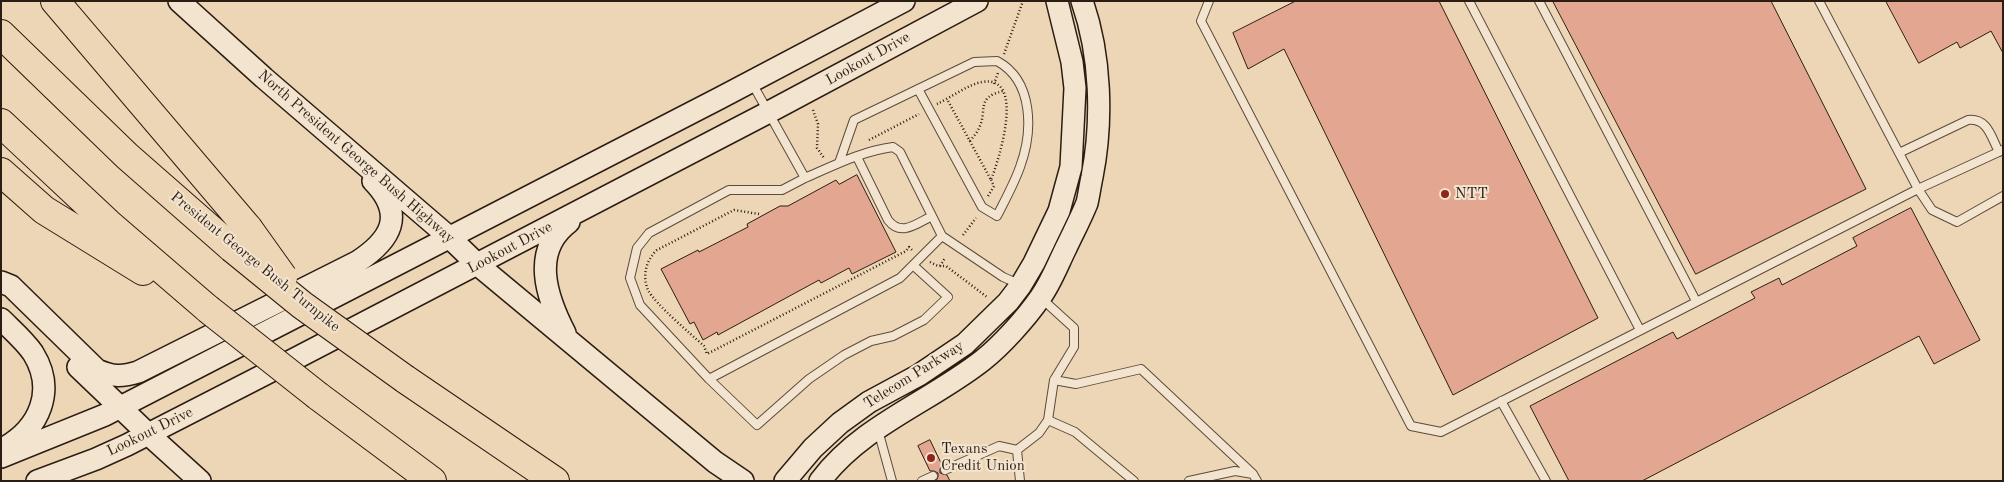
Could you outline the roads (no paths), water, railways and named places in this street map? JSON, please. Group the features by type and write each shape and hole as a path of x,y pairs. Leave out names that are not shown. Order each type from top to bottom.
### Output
{"highway":[{"path":"55,1 240,238"},
{"name":"President George Bush Turnpike","path":"1,34 127,156 240,238 302,305 405,380 555,481"},
{"path":"1,123 115,229 208,310 318,396 432,481"},
{"path":"1,172 52,215 208,310"}],"main road":[{"name":"North President George Bush Highway","path":"179,1 349,152 449,237 478,265 715,462 743,481"},
{"path":"1,457 120,407 751,82 904,1"},
{"name":"Lookout Drive","path":"37,481 96,459 478,265 977,1"},
{"name":"Telecom Parkway","path":"785,481 812,448 840,423 869,402 919,375 965,344 1008,302 1034,263 1059,211 1071,167 1075,88 1072,62 1057,1"},
{"name":"Telecom Parkway","path":"820,481 843,455 877,428 985,359 1041,297 1087,202 1096,158 1099,93 1094,52 1082,1"},
{"path":"1,282 11,286 97,370 110,376 122,376 138,372 357,262 373,252 385,240 390,228 392,214 376,183 360,169 349,152"},
{"path":"567,338 548,292 545,265 554,236 565,225 593,204"},
{"path":"1021,285 1041,297"},
{"path":"1,291 147,434 200,481"},
{"path":"1,319 32,351 41,367 44,397 40,412 25,434 1,449"}],"lane":[{"path":"1209,1 1202,21 1411,426 1441,432 1918,189 2001,151 1990,132 1976,119 1968,120 1899,153"},
{"path":"1469,1 1640,330"},
{"path":"1539,1 1696,301"},
{"path":"1819,1 1918,189 1932,210 1956,222 2003,196"},
{"path":"839,163 854,120 918,89 974,62 997,60 1016,76 1024,89 1028,115 1025,146 1020,166 997,216 982,207 918,89"},
{"path":"751,82 805,178"},
{"path":"914,266 948,297 924,320 893,336 871,341 844,355 809,379 757,424 709,379 640,305 630,278 637,248 649,232 730,190 782,190 839,163 880,149 893,147 900,152 942,236 1003,277 1021,285"},
{"path":"857,157 888,220 893,226 899,229 906,228 932,216"},
{"path":"709,379 900,278 942,236"},
{"path":"1017,450 1039,433 1048,420 1054,380 1074,347 1074,328 1041,297"},
{"path":"1054,380 1076,384 1141,370 1255,478"},
{"path":"1501,401 1546,481"},
{"path":"1048,420 1075,432 1134,481"},
{"path":"877,428 892,481"},
{"path":"945,470 999,446 1017,450"},
{"path":"1017,450 1020,481"},
{"path":"1189,481 1235,471 1255,478"},
{"path":"922,481 933,476"}],"place":[{"name":"NTT","path":"1445,194"},
{"name":"Texans Credit Union","path":"931,458"}]}
